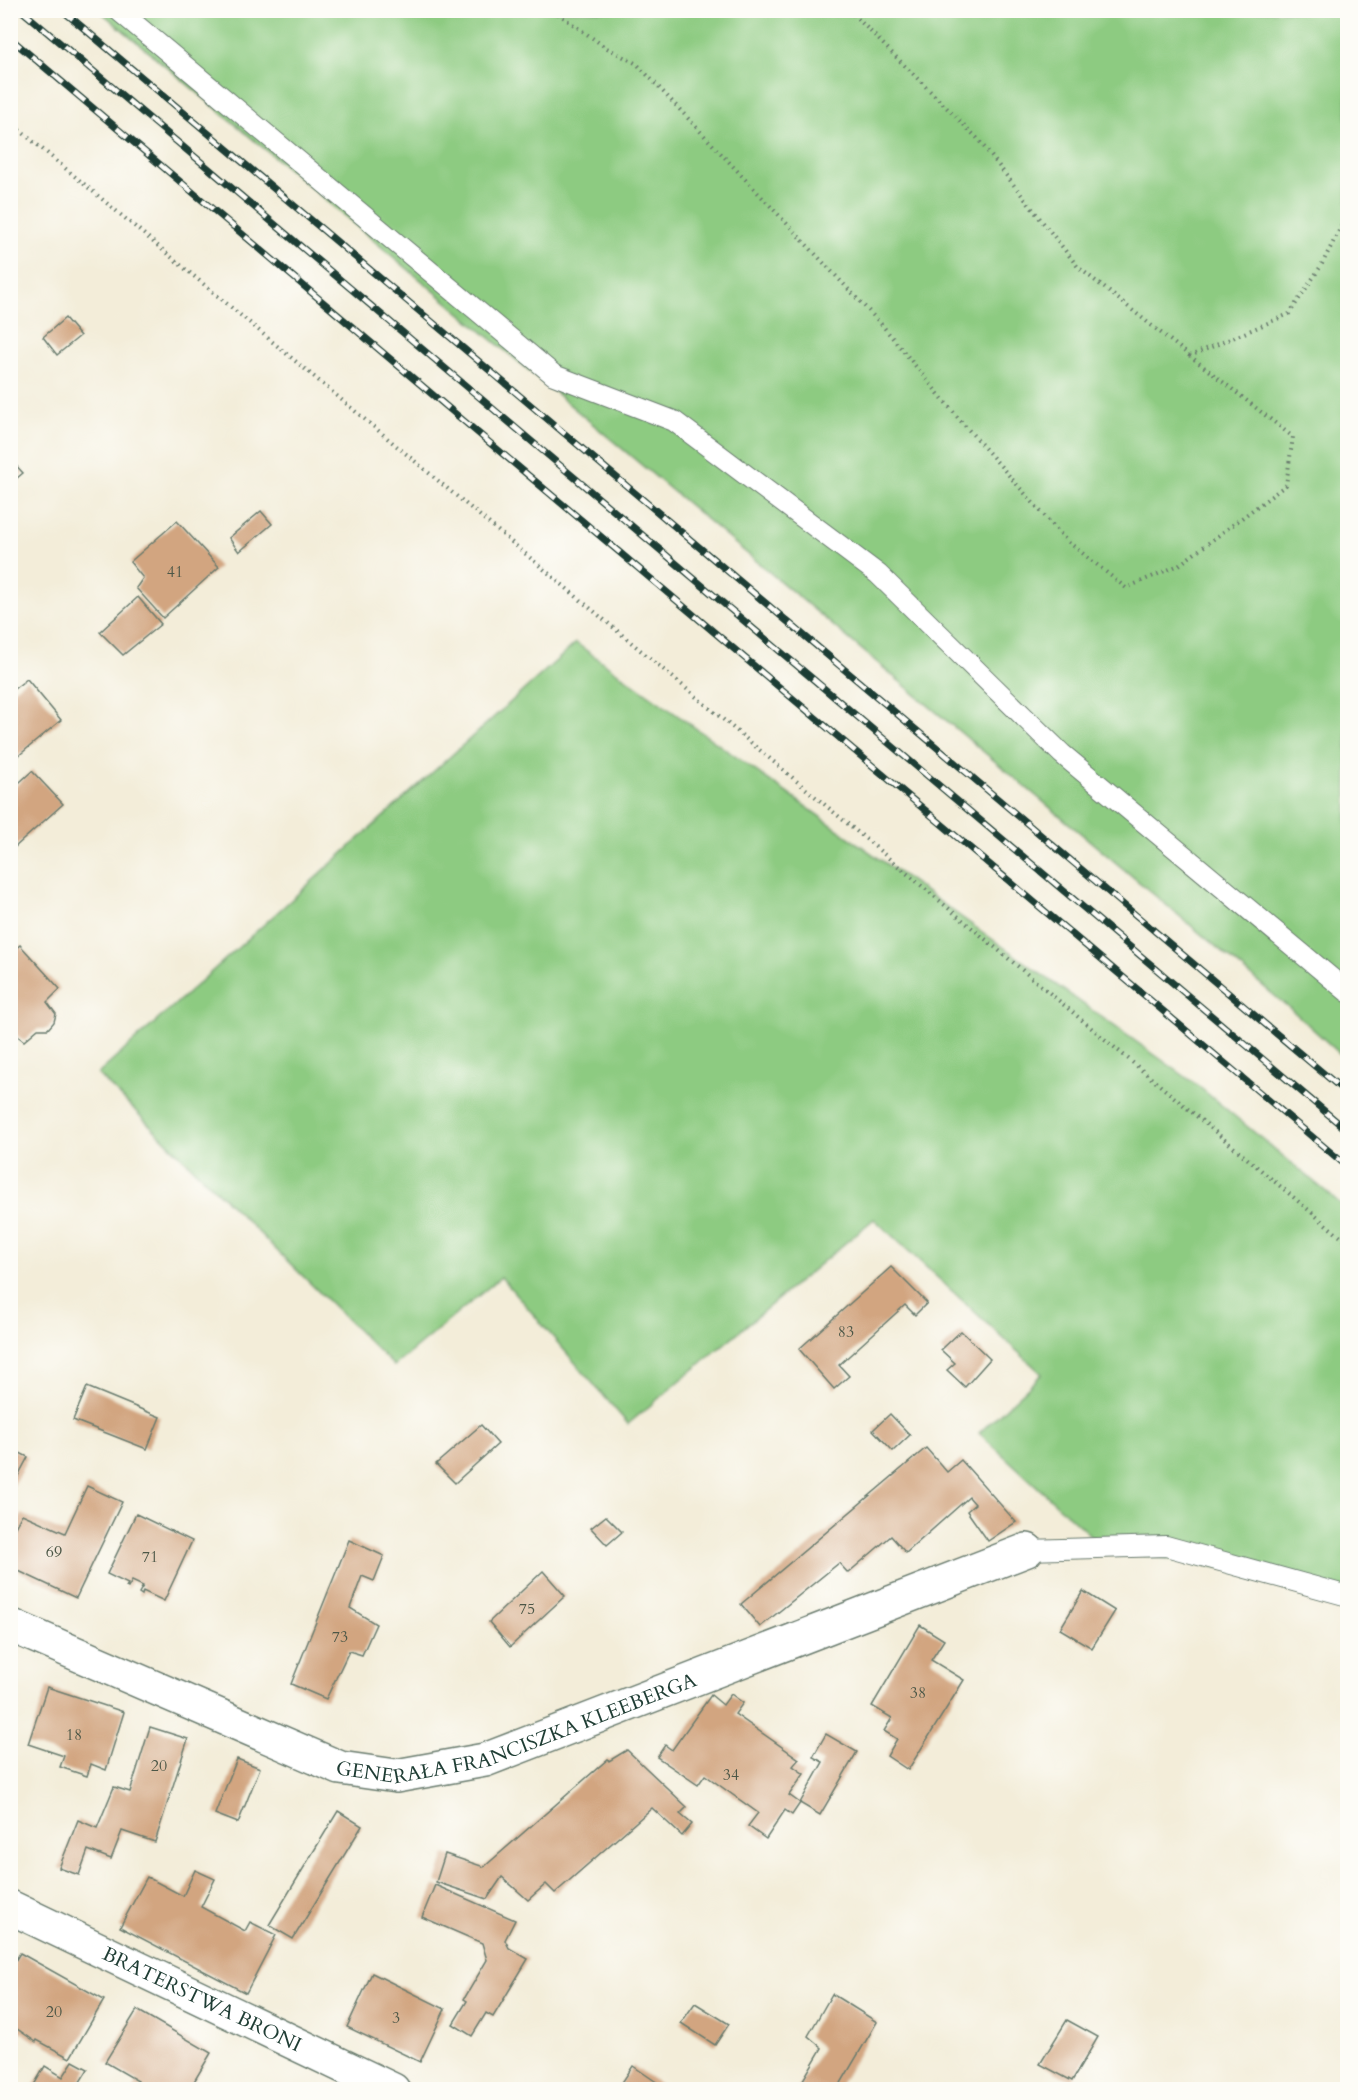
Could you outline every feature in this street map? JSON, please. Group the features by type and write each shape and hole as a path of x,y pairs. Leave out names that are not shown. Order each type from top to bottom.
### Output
{"street":[{"name":"GENERAŁA FRANCISZKA KLEEBERGA","path":"10,1625 340,1768 396,1776 485,1760 1027,1550"},
{"name":"BRATERSTWA BRONI","path":"10,1907 393,2090"}],"lane":[{"path":"118,10 554,375 674,421 878,574 1062,754 1347,992"},
{"path":"1027,1550 1166,1546 1347,1596"}],"path":[{"path":"553,10 605,47 637,64 882,325 958,419 1066,540 1126,588 1179,565 1286,485 1293,438 1078,267 977,138 849,10"},
{"path":"10,122 1347,1243"},
{"path":"1190,356 1289,314 1321,266 1347,213"}],"green space":[{"path":"100,11 1347,11 1347,1060 1294,1012"},
{"path":"576,643 1197,1085 1347,1209 1347,1589 1104,1548 979,1433 1042,1374 874,1219 628,1424 501,1277 394,1366 98,1074"}],"building":[{"path":"65,318 80,336 57,355 43,337"},
{"path":"10,459 23,473 10,484"},
{"path":"261,511 272,524 239,552 229,538"},
{"path":"177,521 219,567 163,618 136,588 143,578 130,562"},
{"path":"138,597 161,624 123,655 100,632"},
{"path":"27,679 61,720 10,763 10,692"},
{"path":"32,771 63,804 15,847 10,842 10,791"},
{"path":"20,945 60,989 47,1002 56,1014 54,1022 48,1029 38,1029 24,1041 10,1030 10,953"},
{"path":"891,1267 927,1303 915,1315 905,1305 839,1365 849,1376 834,1389 799,1349"},
{"path":"961,1331 990,1359 965,1387 947,1370 955,1363 941,1350"},
{"path":"87,1387 160,1417 147,1449 73,1420"},
{"path":"890,1414 910,1435 893,1451 873,1430"},
{"path":"481,1425 498,1444 455,1483 436,1464"},
{"path":"10,1448 28,1457 10,1491"},
{"path":"926,1448 947,1472 961,1460 1016,1522 988,1541 967,1511 975,1504 969,1497 906,1553 891,1536 848,1573 839,1563 760,1627 741,1604"},
{"path":"87,1486 122,1502 76,1598 10,1567 10,1537 22,1514 65,1533"},
{"path":"136,1514 192,1541 164,1601 143,1591 142,1595 139,1593 143,1586 132,1581 128,1588 126,1587 128,1584 107,1574"},
{"path":"606,1516 622,1532 607,1545 591,1528"},
{"path":"349,1540 384,1556 374,1581 362,1576 350,1608 376,1624 362,1655 349,1651 326,1699 291,1684"},
{"path":"543,1571 565,1596 510,1647 489,1622"},
{"path":"1083,1591 1115,1611 1092,1648 1060,1629"},
{"path":"920,1625 944,1640 931,1660 964,1680 908,1770 887,1756 897,1739 884,1731 892,1718 872,1706"},
{"path":"47,1687 124,1712 106,1770 91,1764 87,1776 60,1767 64,1756 28,1744"},
{"path":"731,1694 743,1703 735,1714 799,1759 793,1766 804,1774 789,1795 800,1803 792,1815 785,1810 766,1839 748,1826 758,1813 705,1775 698,1785 657,1757 665,1745 672,1750 711,1695 723,1705"},
{"path":"150,1727 188,1739 155,1842 122,1831 111,1859 88,1850 79,1875 59,1868 78,1820 97,1828 114,1787 130,1792"},
{"path":"826,1734 857,1752 820,1815 800,1803 823,1762 813,1757"},
{"path":"627,1750 687,1807 680,1814 692,1824 682,1836 652,1808 555,1893 546,1884 528,1900 502,1877 487,1899 436,1882 445,1854 484,1867 608,1759 609,1761"},
{"path":"237,1759 260,1768 238,1823 215,1814"},
{"path":"338,1811 362,1826 293,1939 269,1925"},
{"path":"195,1870 215,1879 201,1907 245,1931 250,1922 276,1935 246,1993 120,1927 147,1877 183,1896"},
{"path":"435,1885 515,1920 505,1940 509,1948 528,1959 493,2017 486,2013 472,2036 453,2024 467,2001 464,1999 487,1960 482,1943 422,1917"},
{"path":"20,1953 104,2000 70,2058 37,2040 36,2042 10,2024 10,1969"},
{"path":"372,1973 445,2009 420,2062 347,2027"},
{"path":"832,1994 877,2022 837,2090 797,2090 822,2048 808,2036"},
{"path":"695,2003 729,2024 715,2045 681,2023"},
{"path":"137,2010 211,2053 189,2090 133,2090 138,2081 105,2062"},
{"path":"1067,2020 1098,2037 1072,2081 1040,2064"},
{"path":"73,2061 88,2069 75,2090 31,2090 45,2066 63,2077"},
{"path":"633,2066 668,2090 617,2090"}],"railway":[{"path":"21,10 1348,1131"},
{"path":"62,10 1348,1094"},
{"path":"10,38 1348,1167"}]}
